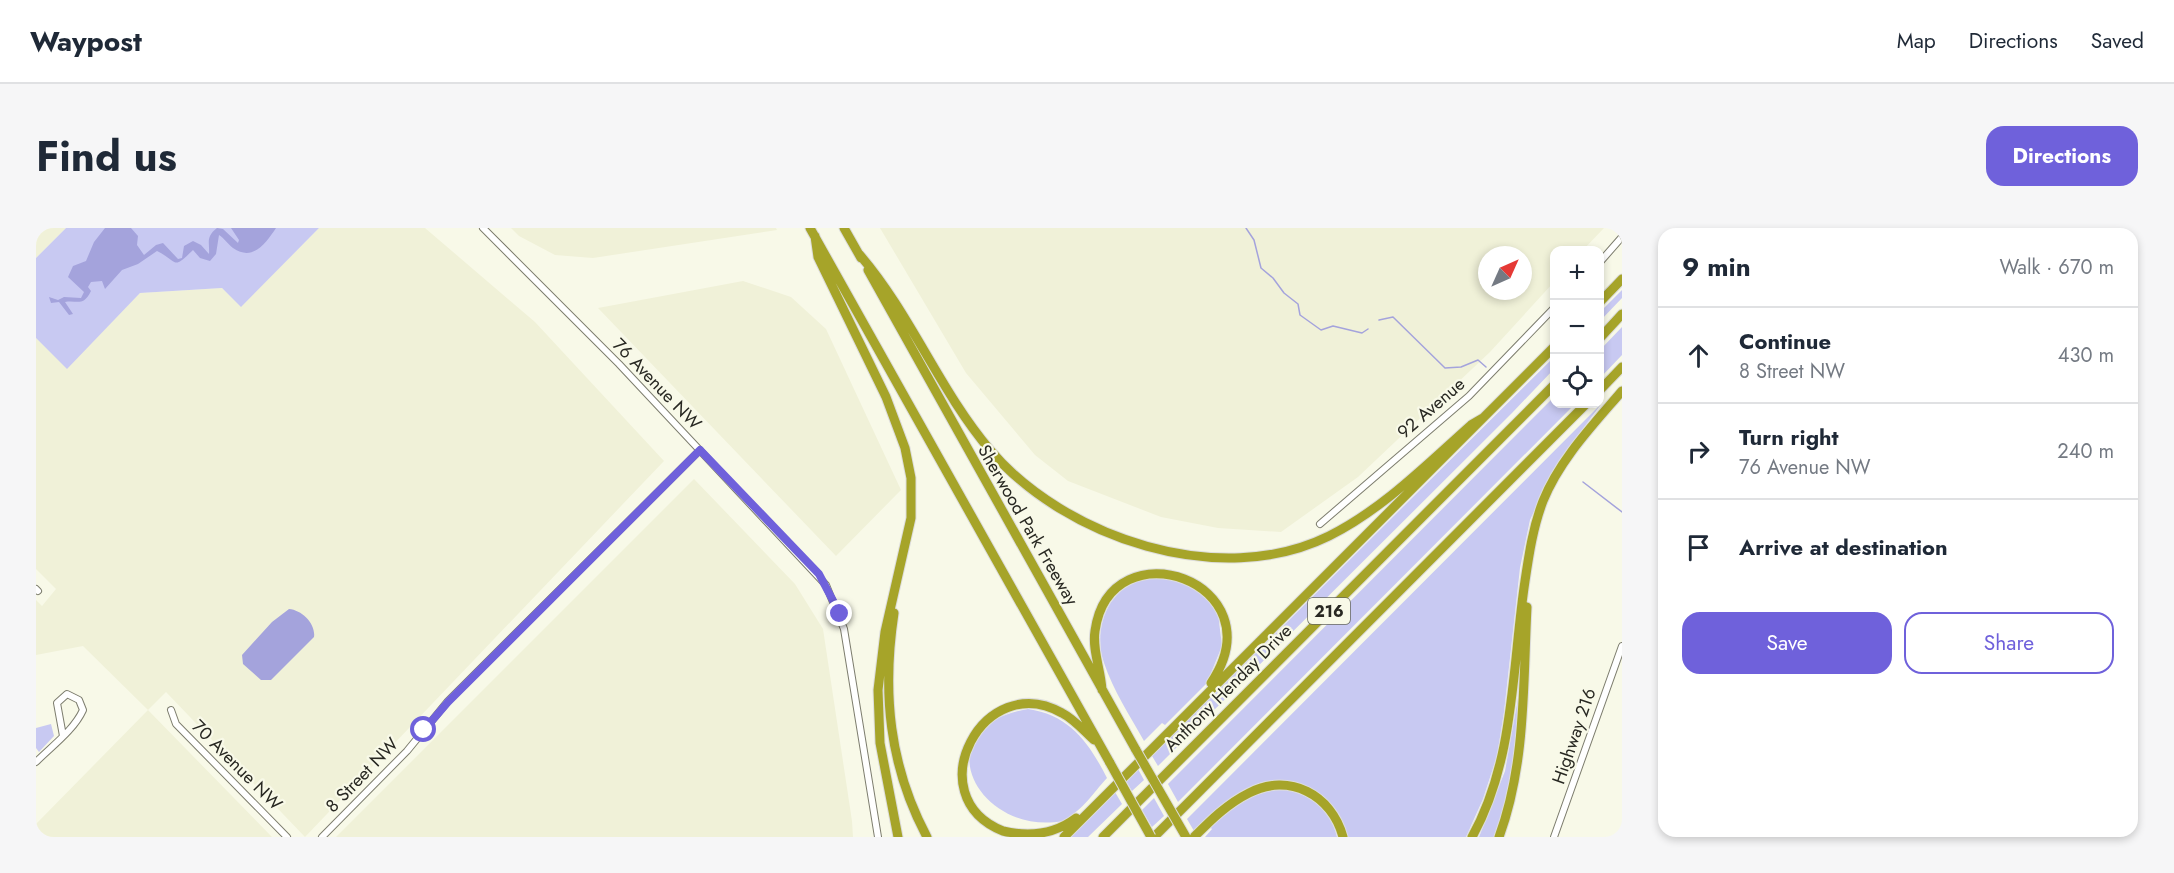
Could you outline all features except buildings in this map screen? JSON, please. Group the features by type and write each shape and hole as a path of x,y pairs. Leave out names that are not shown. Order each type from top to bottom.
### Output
{"highway":[{"name":"Sherwood Park Freeway","path":"844,228 1102,692 1186,837"},
{"path":"813,232 818,257 886,397 905,448 912,499 911,518 885,632 878,690 880,743 897,837"},
{"path":"813,232 1152,837"},
{"path":"859,254 884,283 967,420 990,450 1014,475 1053,504 1089,525 1134,543 1182,553 1219,557 1266,554 1309,544 1364,517 1471,425 1483,418"},
{"path":"1601,300 1622,279"},
{"path":"1604,333 1622,314"},
{"path":"1064,837 1550,351"},
{"path":"1604,385 1622,367"},
{"name":"Anthony Henday Drive","path":"1103,837 1550,389"},
{"path":"1472,837 1488,803 1502,754 1532,533 1544,500 1577,444 1622,391"},
{"name":"216","path":"1152,837 1582,408"},
{"path":"902,561 890,645 888,710 903,784 927,837"},
{"path":"1102,692 1095,642 1100,611 1110,596 1128,581 1149,573 1162,573 1184,577 1205,590 1215,600 1226,624 1226,651 1200,700"},
{"path":"1499,837 1511,797 1520,738 1527,604 1523,597"},
{"path":"1089,812 1060,828 1041,835 1009,834 990,825 971,805 963,786 962,765 969,740 985,721 1006,709 1027,704 1051,708 1063,713 1101,747"},
{"path":"1194,837 1236,800 1251,792 1277,785 1304,789 1316,795 1337,819 1343,837"}],"street":[{"name":"76 Avenue NW","path":"483,228 619,364 813,568 826,585 837,606 844,629 878,837"},
{"path":"1604,257 1622,237"},
{"name":"92 Avenue","path":"1320,524 1469,396 1550,312"},
{"name":"8 Street NW","path":"322,837 407,751 448,702 700,450"},
{"name":"Highway 216","path":"1554,837 1622,646"},
{"path":"36,762 63,736 79,720 83,710 79,700 66,694 57,703 63,736"},
{"name":"70 Avenue NW","path":"171,710 176,724 287,837"}],"shaded area":[{"path":"36,228 66,228 36,258"},
{"path":"66,228 319,228 241,307 222,288 140,293 67,369 36,338 36,258"},
{"path":"105,228 131,228 138,236 137,245 144,255 156,245 163,243 178,259 182,258 184,246 193,241 201,245 209,254 209,238 217,228 223,229 238,243 239,240 231,228 276,228 263,245 247,253 233,248 219,235 216,254 210,261 200,258 193,250 176,263 157,251 138,264 122,270 105,289 102,281 91,282 88,287 91,291 83,301 65,302 73,314 69,315 59,302 51,303 49,297 58,300 64,297 81,298 84,292 68,277 73,266 86,261 94,242"},
{"path":"319,228 425,228 535,322 664,461 305,837 166,692 148,710 83,646 36,655 36,600 42,606 56,589 36,569 36,338 67,368 140,293 222,288 241,306"},
{"path":"511,228 776,228 777,230 593,258 555,255 519,236"},
{"path":"880,228 1604,228 1587,246 1550,246 1550,286 1490,352 1358,477 1281,532 1218,528 1161,517 1068,481 1035,455 966,373"},
{"path":"743,281 791,297 826,329 901,490 836,556 598,308"},
{"path":"1622,290 1622,298 1604,317 1604,308"},
{"path":"1622,327 1622,355 1604,374 1604,354 1604,346"},
{"path":"1550,361 1550,373 1512,413 1158,766 1152,756"},
{"path":"1550,401 1550,408 1571,408 1178,802 1168,784"},
{"path":"1598,408 1556,465 1530,520 1520,568 1497,756 1483,799 1466,837 1347,837 1334,808 1324,797 1298,783 1283,780 1267,781 1244,790 1221,806 1194,831 1187,819"},
{"path":"694,479 795,584 823,629 853,837 336,837"},
{"path":"1169,577 1198,588 1218,613 1222,646 1207,683 1165,725 1162,723 1144,741 1108,673 1101,651 1100,638 1105,613 1119,592 1145,579"},
{"path":"289,609 307,618 313,627 314,637 271,680 261,680 243,664 242,655 272,622"},
{"path":"1518,698 1520,709 1517,744 1500,824 1496,837 1479,837 1505,771"},
{"path":"1028,709 1056,717 1067,724 1085,742 1107,778 1083,806 1063,821 1032,822 1006,813 986,797 973,778 969,757 976,736 995,720"},
{"path":"148,710 272,837 36,837 36,824"},
{"path":"51,724 54,736 39,752 36,748 36,728"},
{"path":"1138,769 1144,780 1132,791 1126,781"},
{"path":"1284,789 1311,799 1325,811 1337,837 1205,837 1212,829 1209,826 1235,806 1253,796"},
{"path":"1115,792 1122,804 1088,837 1071,837"},
{"path":"1154,798 1164,816 1152,827 1142,810"}],"waterway":[{"path":"1246,228 1254,240 1261,268 1273,278 1284,293 1298,304 1300,315 1321,330 1333,326 1362,333 1368,329"},
{"path":"1379,320 1393,317 1445,368 1461,367 1478,360 1486,367"},
{"path":"1583,482 1622,512"}],"route":[{"path":"424,730 448,702 700,450 819,574 840,614"}]}
